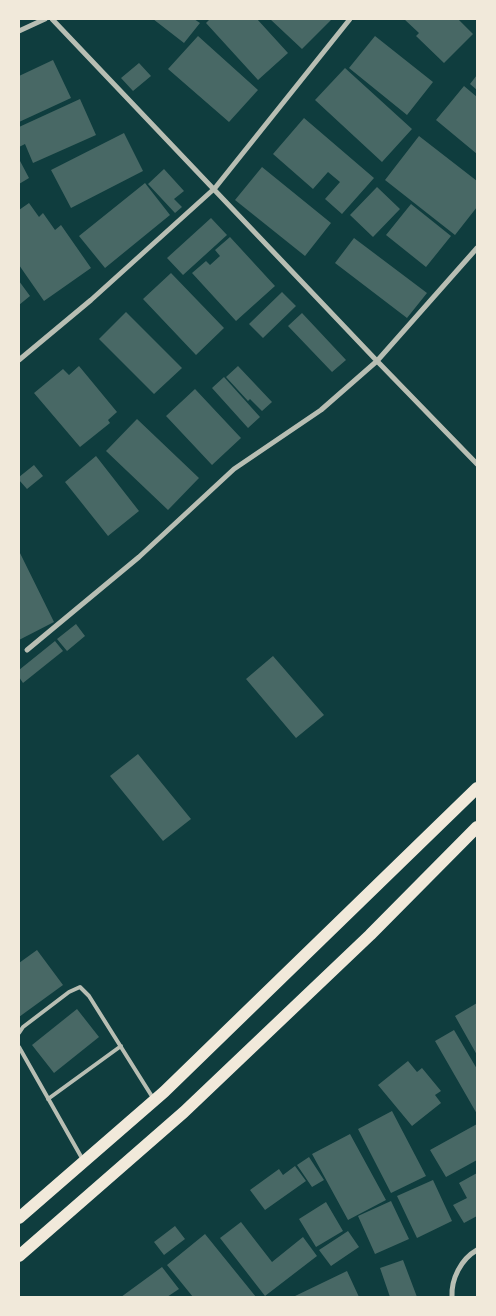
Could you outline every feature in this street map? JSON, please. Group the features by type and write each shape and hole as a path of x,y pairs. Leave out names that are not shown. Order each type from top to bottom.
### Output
{"main road":[{"path":"19,1218 154,1100 477,788"},
{"path":"19,1256 184,1112 370,935 477,826"}],"street":[{"path":"19,30 45,19"},
{"path":"52,19 477,464"},
{"path":"19,360 91,300 214,188 350,19"},
{"path":"27,650 139,557 234,469 321,410 377,361 477,248"},
{"path":"452,1297 456,1272 473,1252 477,1250"}],"lane":[{"path":"19,1033 23,1027 69,992 80,987 89,996 154,1100"},
{"path":"48,1099 121,1046"},
{"path":"19,1047 84,1161"}],"building":[{"path":"153,19 194,19 200,23 184,43"},
{"path":"210,19 257,19 288,53 258,80 206,23"},
{"path":"270,19 332,19 302,49"},
{"path":"404,19 458,19 473,34 444,63 416,36 419,33"},
{"path":"198,36 258,90 229,122 168,69"},
{"path":"375,36 433,82 407,115 349,68"},
{"path":"53,60 71,98 19,122 19,76"},
{"path":"139,63 151,76 133,91 121,78"},
{"path":"345,68 412,129 382,162 315,100"},
{"path":"477,75 477,90 470,84"},
{"path":"464,86 477,97 477,154 436,120"},
{"path":"80,99 96,135 33,163 25,144 19,147 19,127"},
{"path":"304,118 374,178 342,214 325,199 340,182 328,172 313,189 273,154"},
{"path":"124,133 143,171 71,208 51,170"},
{"path":"419,136 477,181 477,207 455,235 385,180"},
{"path":"19,159 29,178 19,184"},
{"path":"262,167 331,223 305,256 235,200"},
{"path":"164,169 184,191 174,199 182,207 175,213 148,184"},
{"path":"145,183 170,215 105,268 79,236"},
{"path":"377,187 400,209 373,237 350,215"},
{"path":"29,203 39,217 43,213 55,230 61,225 91,268 44,301 19,265 19,210"},
{"path":"411,204 451,236 426,267 386,235"},
{"path":"211,218 227,235 183,275 167,258"},
{"path":"230,237 275,286 236,321 192,273 206,261 210,265 220,256 215,250"},
{"path":"354,238 427,293 407,318 335,263"},
{"path":"171,273 224,328 196,355 143,299"},
{"path":"19,281 30,296 19,305"},
{"path":"282,292 296,306 263,338 249,324"},
{"path":"126,312 182,368 154,394 99,339"},
{"path":"302,313 346,360 332,372 288,326"},
{"path":"79,366 117,412 108,420 110,423 80,447 34,393 63,369 69,375"},
{"path":"238,366 272,402 262,411 250,399 248,401 226,377"},
{"path":"224,377 260,417 248,428 212,388"},
{"path":"195,389 241,438 212,465 166,416"},
{"path":"137,419 199,478 168,510 106,451"},
{"path":"96,456 139,511 108,536 65,482"},
{"path":"34,465 43,476 27,489 19,480 19,477"},
{"path":"19,551 54,622 19,640"},
{"path":"76,624 85,636 67,651 57,639"},
{"path":"55,641 63,651 23,683 19,677 19,670"},
{"path":"273,656 324,715 296,738 246,679"},
{"path":"138,754 191,819 163,841 110,776"},
{"path":"37,950 63,985 19,1017 19,963"},
{"path":"477,1003 477,1055 455,1016"},
{"path":"77,1009 99,1037 54,1073 32,1045"},
{"path":"454,1030 477,1069 477,1114 435,1041"},
{"path":"408,1061 417,1072 422,1068 441,1091 435,1095 441,1103 412,1126 378,1085"},
{"path":"392,1111 426,1176 391,1193 358,1129"},
{"path":"477,1124 477,1160 446,1177 430,1150"},
{"path":"350,1134 386,1200 348,1220 312,1154"},
{"path":"309,1157 324,1180 312,1187 297,1165"},
{"path":"295,1166 306,1181 265,1210 250,1190 279,1169 283,1175"},
{"path":"477,1173 477,1216 464,1223 453,1205 467,1198 459,1183"},
{"path":"433,1180 452,1221 417,1238 397,1196"},
{"path":"391,1201 409,1239 375,1254 358,1216"},
{"path":"326,1202 343,1231 316,1247 299,1219"},
{"path":"241,1222 272,1262 303,1237 317,1256 265,1296 220,1238"},
{"path":"175,1226 185,1239 164,1255 154,1242"},
{"path":"348,1231 359,1247 331,1266 319,1250"},
{"path":"205,1234 256,1297 193,1297 167,1265"},
{"path":"403,1260 417,1297 390,1297 380,1268"},
{"path":"162,1267 179,1289 167,1297 121,1297"},
{"path":"347,1271 359,1297 293,1297"}]}
